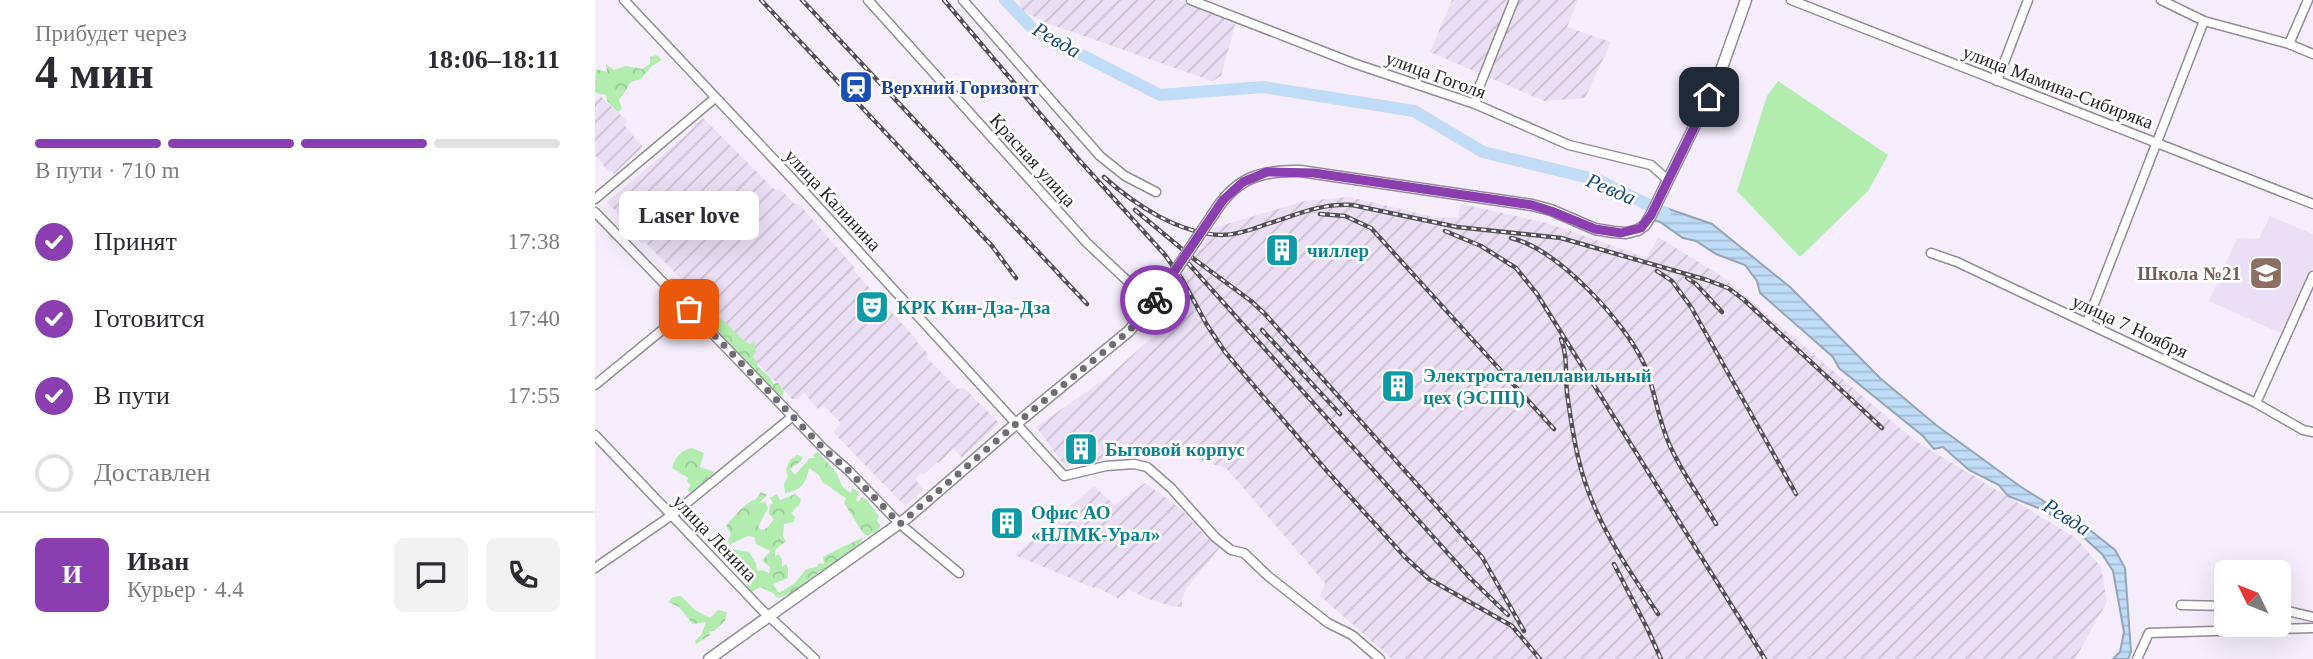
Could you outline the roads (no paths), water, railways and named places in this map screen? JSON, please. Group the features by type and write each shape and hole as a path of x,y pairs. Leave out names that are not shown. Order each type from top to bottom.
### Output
{"main road":[{"path":"709,659 900,524 1129,331 1166,285 1214,213 1243,182 1267,172 1287,171 1532,205 1595,229 1613,232 1632,232 1644,225 1719,76 1746,0"}],"street":[{"name":"улица Калинина","path":"624,0 1065,476 1107,466 1135,464 1147,467 1171,488 1215,537 1231,550 1244,553 1268,576 1328,623 1352,635 1380,659"},
{"name":"Красная улица","path":"867,0 1080,235 1152,304"},
{"path":"963,0 1100,156 1125,176 1156,192"},
{"name":"улица Гоголя","path":"1191,0 1353,63 1475,104 1569,145 1651,166 1666,184"},
{"path":"1475,104 1514,0"},
{"name":"улица Мамина-Сибиряка","path":"1791,0 2313,204"},
{"path":"1997,81 2028,0"},
{"path":"2161,0 2204,21 2289,44 2313,54"},
{"path":"2289,44 2308,0"},
{"path":"2087,322 2204,21"},
{"path":"595,199 715,98"},
{"path":"595,212 900,524 959,573"},
{"name":"улица 7 Ноября","path":"1931,253 1958,262 2087,322 2256,403 2303,430 2313,432"},
{"path":"2256,403 2313,275"},
{"path":"595,385 689,309"},
{"path":"595,568 672,515 793,416"},
{"name":"улица Ленина","path":"595,436 815,659"},
{"path":"2181,605 2214,606"},
{"path":"2291,612 2313,617"},
{"path":"2137,659 2149,633 2313,628"}],"water":[{"path":"1660,206 1712,224 1790,287 1880,378 1936,425 2021,487 2090,530 2115,550 2125,568 2131,652 2128,659 2113,659 2120,652 2124,632 2113,571 2102,554 2070,525 2041,509 2008,496 1999,485 1969,470 1943,447 1934,449 1923,436 1839,368 1833,357 1760,293 1757,281 1745,265 1716,254 1696,241 1683,238 1653,220"}],"waterway":[{"name":"Ревда","path":"1005,0 1035,31 1160,95 1263,87 1414,111 1483,152 1598,180 1665,213"}],"railway":[{"path":"761,0 992,246 1016,278"},
{"path":"802,0 1087,304"},
{"path":"944,0 1080,161 1165,255 1225,352 1326,470 1405,557 1429,579 1512,626 1540,659"},
{"path":"1104,177 1129,198 1158,216 1174,224 1206,233 1238,233 1318,208 1352,205 1457,227 1561,238 1707,280 1728,288 1743,299 1882,428"},
{"path":"1135,210 1265,314 1482,557 1524,631"},
{"path":"1320,214 1345,216 1371,228 1554,429"},
{"path":"1445,231 1481,246 1516,268 1537,294 1765,659"},
{"path":"1511,238 1549,256 1568,271 1606,308 1621,328 1644,364 1672,450 1716,524"},
{"path":"1188,263 1470,578 1508,615"},
{"path":"1657,271 1672,281 1691,307 1796,494"},
{"path":"1687,278 1722,312"},
{"path":"1262,330 1340,414"},
{"path":"1561,339 1572,425 1584,479 1610,539 1658,614"},
{"path":"1614,564 1661,659"}],"place":[{"name":"Верхний Горизонт","path":"856,87"},
{"name":"чиллер","path":"1282,250"},
{"name":"Школа №21","path":"2266,273"},
{"name":"КРК Кин-Дза-Дза","path":"872,307"},
{"name":"Laser love","path":"689,309"},
{"name":"Электросталеплавильный цех (ЭСПЦ)","path":"1398,386"},
{"name":"Бытовой корпус","path":"1081,449"},
{"name":"Офис АО «НЛМК-Урал»","path":"1007,523"}]}
